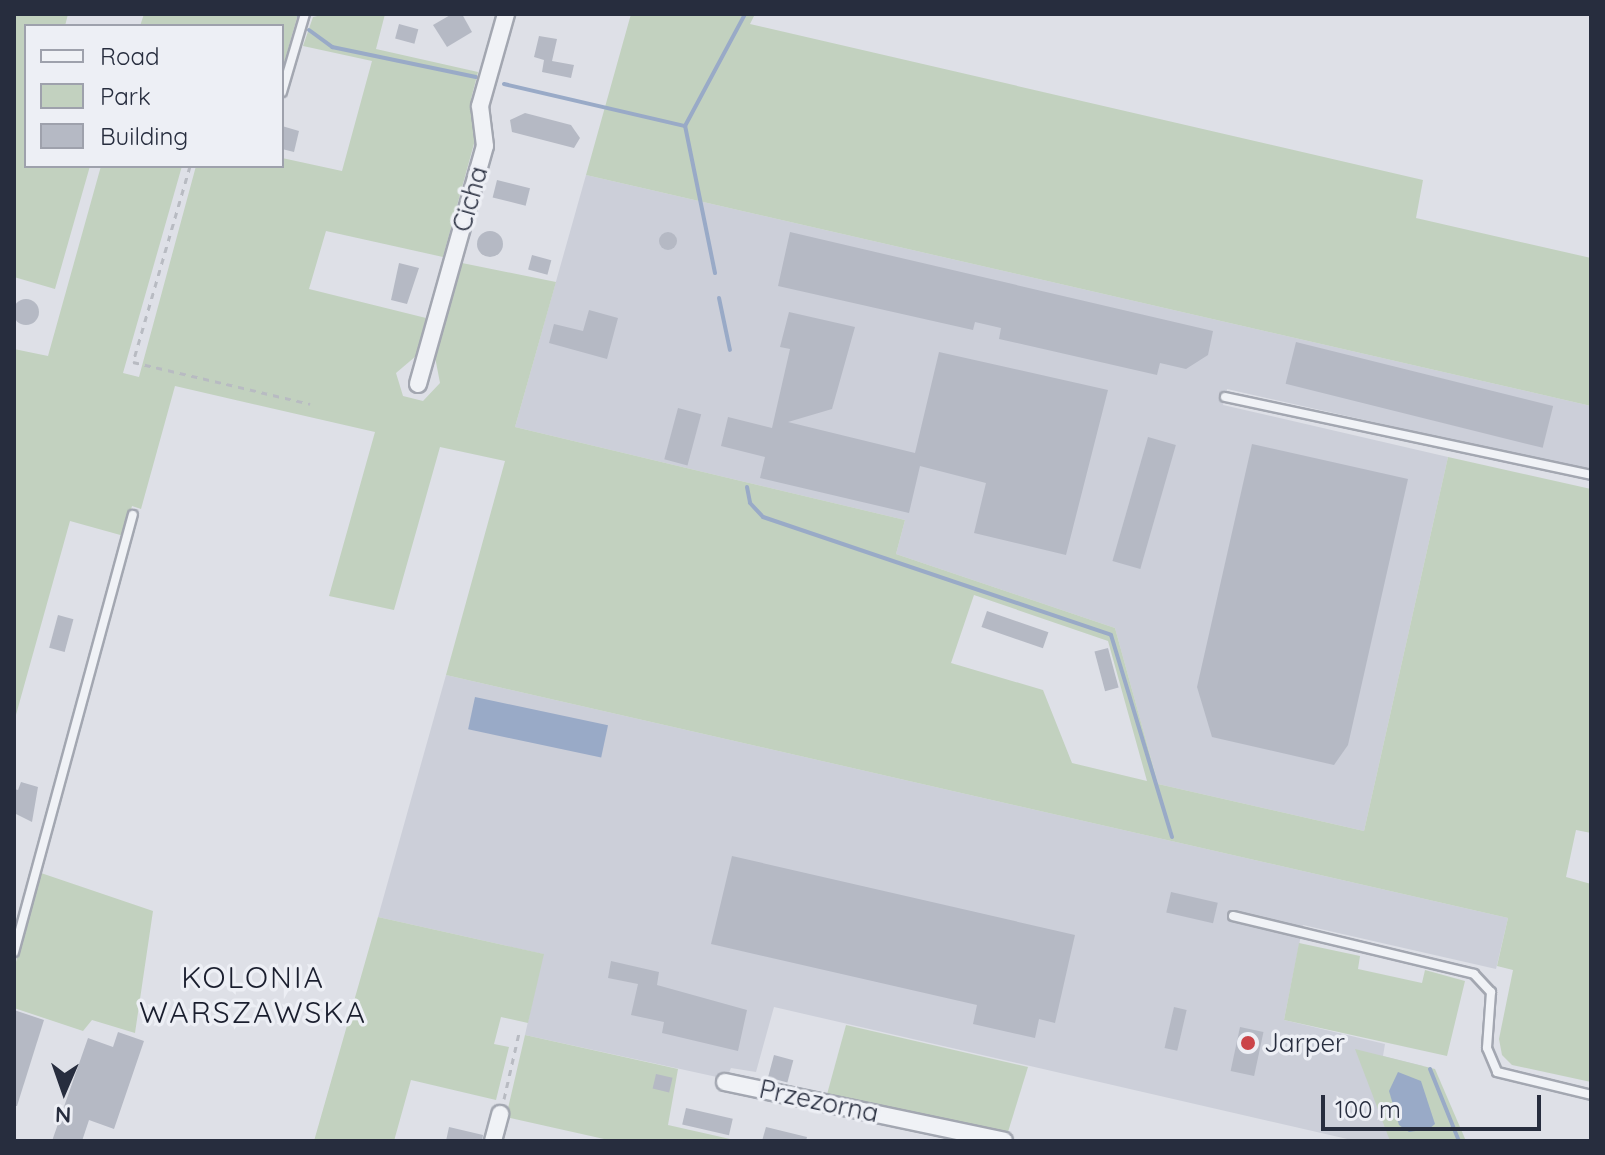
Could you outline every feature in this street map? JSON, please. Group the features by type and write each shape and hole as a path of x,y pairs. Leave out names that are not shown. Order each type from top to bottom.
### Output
{"street":[{"name":"Cicha","path":"418,384 485,146 480,106 506,14"},
{"name":"Przezorna","path":"725,1082 1004,1141"},
{"path":"493,1141 500,1114"}],"lane":[{"path":"284,85 305,14"},
{"path":"1225,397 1591,475"},
{"path":"14,952 133,515"},
{"path":"1233,916 1474,974 1491,992 1487,1048 1497,1072 1591,1095"}],"path":[{"path":"189,168 133,362 310,404"},
{"path":"500,1114 519,1033"}],"shaded area":[{"path":"586,175 1591,406 1591,471 1227,389 1223,405 1448,457 1364,831 1158,784 1115,628 896,554 905,520 515,427"},
{"path":"446,675 1508,918 1496,969 1303,925 1284,1020 1385,1044 1383,1056 1423,1066 1455,1141 1356,1141 774,1007 756,1072 731,1068 726,1079 525,1035 543,954 378,917"}],"green space":[{"path":"14,14 68,14 66,24 24,24 24,168 89,168 55,289 14,277"},
{"path":"144,14 298,14 284,63 284,24 141,24"},
{"path":"326,14 385,14 376,49 478,72 471,99 475,140 443,257 326,231 309,289 426,318 416,356 396,373 403,396 423,401 440,383 435,357 462,263 556,282 515,427 905,520 896,554 1115,628 1158,784 1364,831 1448,457 1591,489 1591,833 1576,830 1566,877 1591,884 1591,1082 1512,1065 1502,1055 1499,1039 1513,970 1497,966 1508,918 446,675 505,461 440,447 394,610 329,596 375,432 175,386 141,509 132,506 124,536 70,521 14,722 14,349 48,356 100,168 181,168 123,373 139,377 195,168 284,168 284,158 342,171 372,61 303,46 313,17","holes":["974,595 1108,641 1147,781 1072,763 1043,690 951,663"]},
{"path":"631,14 755,14 750,24 1423,180 1416,218 1591,258 1591,406 586,175"},
{"path":"41,873 153,911 135,1033 92,1020 83,1031 14,1008 14,969"},
{"path":"378,917 544,954 528,1023 501,1017 494,1044 509,1047 496,1100 411,1080 394,1141 314,1141"},
{"path":"1299,943 1360,956 1358,969 1422,983 1425,970 1465,981 1447,1056 1284,1020"},
{"path":"846,1025 1028,1067 1008,1132 826,1098"},
{"path":"525,1035 678,1069 668,1125 739,1141 613,1141 506,1117"},
{"path":"1355,1049 1435,1069 1466,1141 1390,1141"}],"water":[{"path":"475,697 608,725 601,758 468,729"},
{"path":"1398,1072 1421,1081 1435,1124 1429,1129 1409,1132 1399,1125 1389,1091"}],"building":[{"path":"452,14 462,14 472,32 447,47 433,25"},
{"path":"399,24 418,29 414,44 395,38"},
{"path":"539,36 557,39 552,61 574,65 571,78 542,72 544,60 534,57"},
{"path":"525,113 571,125 580,138 574,148 512,132 510,120"},
{"path":"284,127 299,131 294,152 284,150"},
{"path":"497,180 530,188 526,206 493,197"},
{"path":"490,231 499,235 503,244 499,253 490,257 481,253 477,244 481,235"},
{"path":"664,232 672,232 677,241 675,248 664,250 659,245 659,237"},
{"path":"790,232 1213,331 1208,355 1186,369 1160,363 1157,375 999,339 1001,328 975,322 973,330 778,286"},
{"path":"532,255 551,260 547,275 528,269"},
{"path":"399,263 419,268 407,304 391,300"},
{"path":"26,299 35,303 39,312 35,321 26,325 17,321 13,312 17,303"},
{"path":"589,310 618,318 607,359 549,343 554,324 583,331"},
{"path":"789,312 855,327 832,409 788,422 915,453 939,352 1108,390 1066,555 974,533 986,483 920,466 909,513 760,478 765,457 721,446 728,417 772,428 790,349 780,347"},
{"path":"1296,342 1553,406 1543,448 1286,384"},
{"path":"678,408 701,414 687,465 664,459"},
{"path":"1148,437 1176,445 1140,569 1112,561"},
{"path":"1252,444 1408,479 1348,745 1334,765 1212,737 1197,687"},
{"path":"987,611 1048,632 1043,648 981,627"},
{"path":"58,615 73,619 65,652 49,648"},
{"path":"1108,648 1119,688 1105,691 1094,652"},
{"path":"21,782 38,787 32,822 14,813 14,789 18,790"},
{"path":"732,856 1075,935 1055,1023 1039,1019 1035,1038 973,1024 977,1005 711,944"},
{"path":"1171,892 1218,903 1213,923 1166,912"},
{"path":"611,961 659,972 657,985 747,1010 738,1051 662,1033 664,1022 631,1015 638,984 608,978"},
{"path":"1174,1007 1187,1010 1177,1051 1165,1048"},
{"path":"14,1010 44,1020 17,1106 14,1106"},
{"path":"1240,1027 1263,1032 1254,1076 1231,1071"},
{"path":"118,1032 144,1041 114,1129 89,1120 82,1141 52,1141 88,1038 113,1047"},
{"path":"774,1055 793,1060 787,1082 768,1077"},
{"path":"656,1074 673,1078 669,1092 653,1089"},
{"path":"686,1108 733,1119 729,1135 682,1125"},
{"path":"449,1127 483,1135 482,1141 446,1141"},
{"path":"766,1127 807,1137 806,1141 762,1141"}],"waterway":[{"path":"715,273 685,126 745,14"},
{"path":"309,30 332,47 476,77"},
{"path":"504,84 685,126"},
{"path":"719,298 730,350"},
{"path":"747,487 750,503 763,517 1111,635 1172,837"},
{"path":"1430,1069 1459,1141"}],"place":[{"name":"Jarper","path":"1248,1043"}],"district":[{"name":"KOLONIA WARSZAWSKA","path":"253,994"}]}
